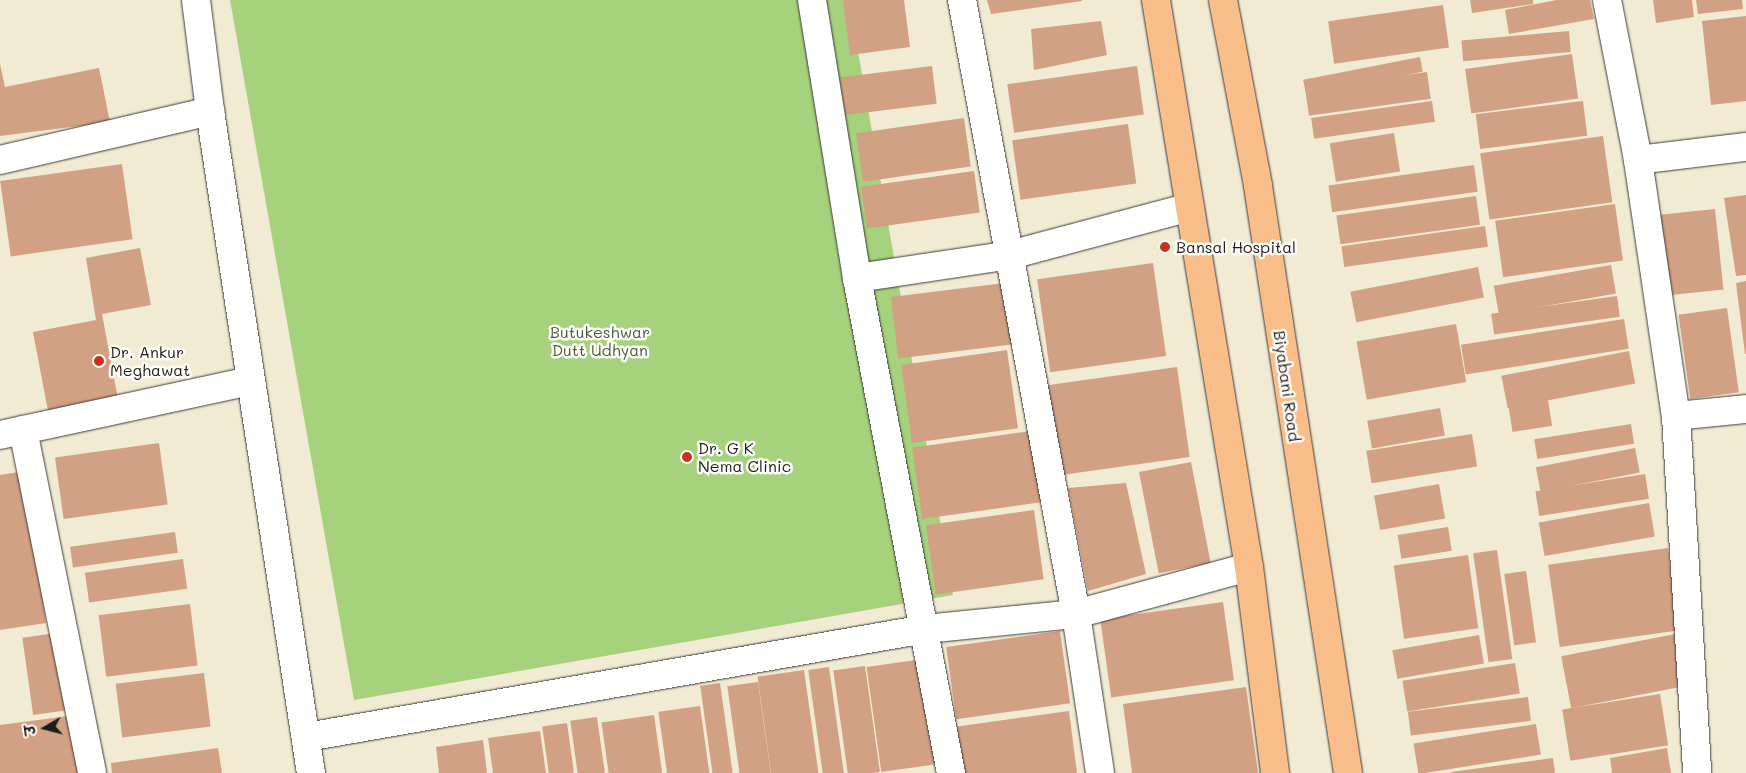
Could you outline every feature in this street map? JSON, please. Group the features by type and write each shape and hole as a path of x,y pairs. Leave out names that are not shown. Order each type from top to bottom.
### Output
{"main road":[{"path":"1156,0 1249,567 1275,773"},
{"name":"Biyabani Road","path":"1223,0 1258,186 1348,773"}],"street":[{"path":"196,0 210,112 250,381 311,773"},
{"path":"812,0 857,278 951,773"},
{"path":"962,0 1076,614 1100,773"},
{"path":"1607,0 1638,160 1676,416 1697,773"},
{"path":"0,160 210,112"},
{"path":"1638,160 1746,147"},
{"path":"857,278 1010,255 1190,207"},
{"path":"92,773 12,433 250,381"},
{"path":"1676,416 1746,409"},
{"path":"307,738 925,629 1076,614 1249,567"}],"green space":[{"name":"Butukeshwar Dutt Udhyan","path":"230,0 849,0 953,595 354,700"}],"building":[{"path":"843,0 904,0 910,47 850,55"},
{"path":"987,0 1082,0 1082,1 991,14"},
{"path":"1470,0 1533,0 1533,4 1472,13"},
{"path":"1557,0 1590,0 1594,19 1509,34 1505,10"},
{"path":"1653,0 1692,0 1694,17 1656,23"},
{"path":"1696,0 1742,0 1743,9 1698,14"},
{"path":"1443,5 1449,48 1334,64 1328,21"},
{"path":"1746,16 1746,101 1711,105 1702,21"},
{"path":"1101,21 1107,55 1034,70 1031,29"},
{"path":"1569,31 1571,52 1463,61 1461,40"},
{"path":"1572,54 1578,99 1471,114 1465,69"},
{"path":"1420,57 1423,72 1306,94 1303,80"},
{"path":"0,64 5,87 99,68 110,122 0,136"},
{"path":"932,66 937,104 841,115 837,78"},
{"path":"1137,66 1144,115 1014,133 1007,84"},
{"path":"1427,72 1431,99 1309,116 1305,89"},
{"path":"1432,101 1435,122 1314,139 1311,118"},
{"path":"1583,101 1587,136 1480,149 1476,114"},
{"path":"964,118 971,167 863,182 856,133"},
{"path":"1128,124 1136,183 1020,200 1012,140"},
{"path":"1394,133 1400,172 1336,182 1330,143"},
{"path":"1603,136 1612,202 1490,220 1480,153"},
{"path":"122,164 133,239 11,256 0,181"},
{"path":"1474,165 1478,192 1332,212 1328,185"},
{"path":"974,171 980,213 867,228 861,187"},
{"path":"1746,195 1746,275 1736,276 1724,198"},
{"path":"1476,196 1480,225 1340,244 1336,216"},
{"path":"1615,204 1623,260 1503,277 1495,221"},
{"path":"1715,209 1723,290 1666,296 1657,215"},
{"path":"1485,226 1488,247 1344,267 1341,246"},
{"path":"140,248 151,305 102,314 118,399 48,411 33,332 96,320 86,258"},
{"path":"1153,263 1166,356 1050,372 1037,279"},
{"path":"1611,265 1616,294 1499,314 1494,286"},
{"path":"1478,267 1484,297 1356,322 1350,292"},
{"path":"1746,281 1746,354 1745,354 1736,283"},
{"path":"1004,283 1012,345 898,358 891,297"},
{"path":"1617,296 1620,317 1494,334 1491,314"},
{"path":"1727,308 1739,392 1690,399 1678,315"},
{"path":"1624,319 1629,349 1466,374 1461,345"},
{"path":"1456,324 1466,382 1367,400 1357,342"},
{"path":"1007,350 1018,428 912,443 901,365"},
{"path":"1629,351 1635,383 1508,408 1501,376"},
{"path":"1177,367 1190,457 1058,476 1045,386"},
{"path":"1548,400 1552,426 1513,432 1508,406"},
{"path":"1440,408 1445,436 1372,448 1367,421"},
{"path":"1631,424 1634,444 1537,459 1534,439"},
{"path":"1031,431 1041,502 922,519 912,448"},
{"path":"1472,434 1477,467 1371,483 1366,451"},
{"path":"159,443 168,504 64,519 55,458"},
{"path":"1635,448 1640,473 1541,492 1536,467"},
{"path":"1191,462 1211,563 1159,573 1139,472"},
{"path":"25,471 46,623 0,630 0,475"},
{"path":"1645,474 1649,499 1539,516 1535,491"},
{"path":"1126,483 1146,574 1088,591 1068,488"},
{"path":"1439,484 1445,518 1380,530 1374,495"},
{"path":"1649,503 1655,536 1545,556 1539,522"},
{"path":"1034,510 1044,579 936,594 926,525"},
{"path":"1448,527 1452,551 1401,559 1398,535"},
{"path":"175,532 178,553 73,568 70,547"},
{"path":"1668,548 1680,630 1560,647 1548,565"},
{"path":"1497,550 1512,659 1489,662 1473,553"},
{"path":"1468,555 1478,628 1404,639 1394,565"},
{"path":"183,559 187,589 89,602 85,573"},
{"path":"1526,571 1536,642 1514,645 1504,574"},
{"path":"1223,602 1234,680 1111,697 1100,619"},
{"path":"190,604 198,666 106,677 99,615"},
{"path":"1060,631 1070,703 956,719 946,647"},
{"path":"56,633 67,710 33,715 22,638"},
{"path":"1675,634 1685,686 1571,708 1561,656"},
{"path":"1479,635 1484,664 1397,679 1392,650"},
{"path":"923,659 938,764 881,772 867,667"},
{"path":"1515,663 1520,694 1407,711 1402,681"},
{"path":"865,666 880,772 848,773 833,670"},
{"path":"829,667 844,773 823,773 808,670"},
{"path":"804,670 818,773 771,773 757,677"},
{"path":"204,673 211,727 122,737 116,684"},
{"path":"758,682 771,773 739,773 727,686"},
{"path":"720,683 733,773 712,773 700,686"},
{"path":"1246,687 1258,773 1132,773 1123,704"},
{"path":"1660,694 1668,745 1570,761 1562,709"},
{"path":"1528,697 1531,721 1411,736 1408,712"},
{"path":"700,706 709,773 667,773 658,712"},
{"path":"1069,711 1077,773 961,773 954,727"},
{"path":"76,715 84,773 0,773 0,725"},
{"path":"654,715 662,773 609,773 602,722"},
{"path":"597,717 605,773 578,773 570,721"},
{"path":"567,723 574,773 549,773 542,726"},
{"path":"1536,724 1541,755 1418,773 1414,743"},
{"path":"540,731 546,773 493,773 488,738"},
{"path":"483,740 487,773 439,773 436,747"},
{"path":"218,748 222,773 112,773 111,763"},
{"path":"1667,748 1671,773 1612,773 1610,758"},
{"path":"1553,758 1555,773 1451,773 1451,772"}],"place":[{"name":"Bansal Hospital","path":"1165,247"},
{"name":"Dr. Ankur Meghawat","path":"99,361"},
{"name":"Dr. G K Nema Clinic","path":"687,457"}]}
